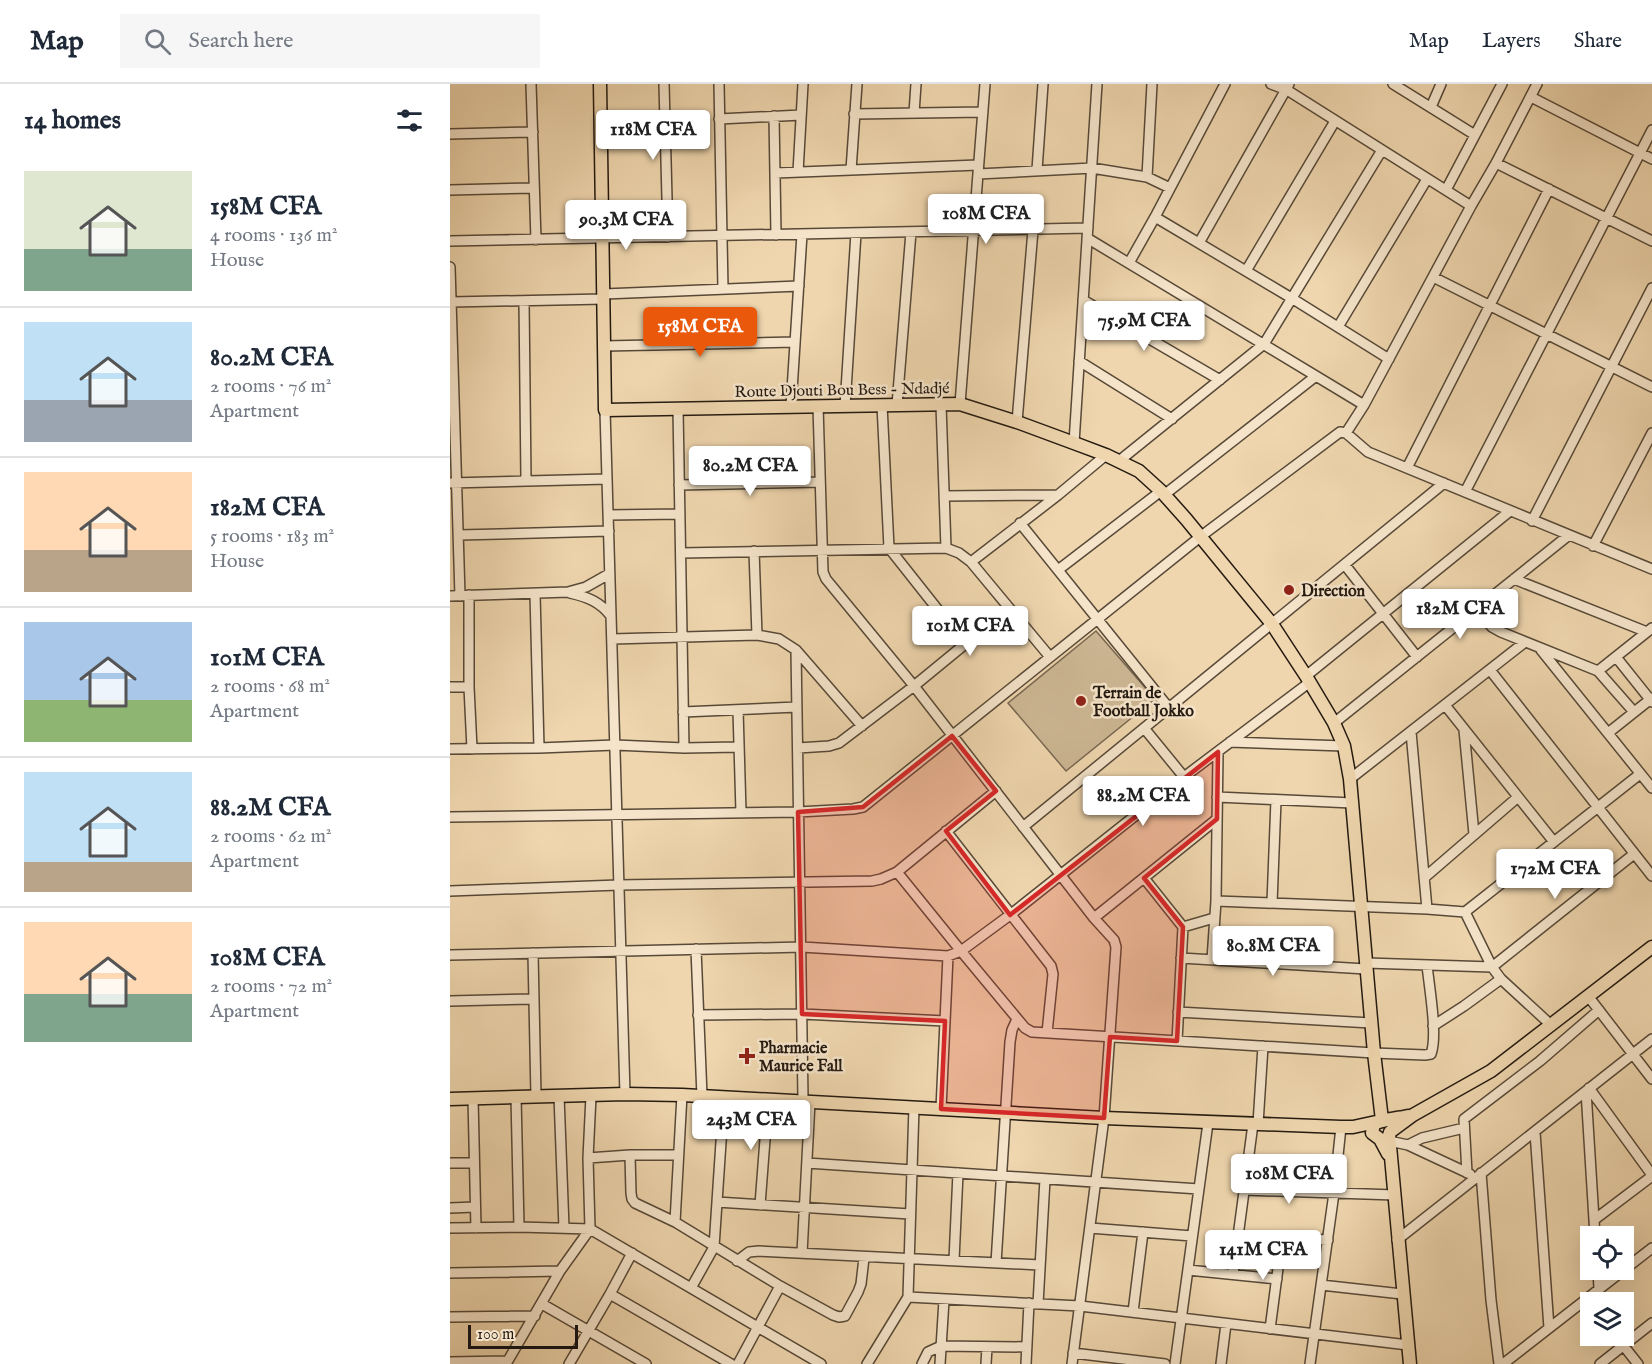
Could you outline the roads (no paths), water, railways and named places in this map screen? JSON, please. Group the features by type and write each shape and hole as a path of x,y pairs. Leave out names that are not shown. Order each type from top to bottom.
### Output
{"main road":[{"path":"600,84 605,410"},
{"name":"Route Djouti Bou Bess - Ndadjé","path":"605,410 960,404 1017,422 1106,455 1139,471 1163,493 1272,624 1334,723 1344,746 1350,779 1374,1053 1383,1130 1395,1195 1397,1240 1410,1364"},
{"path":"450,1099 625,1094 681,1095 1104,1118 1383,1130 1413,1116 1491,1071 1652,947"}],"street":[{"path":"531,84 536,240"},
{"path":"664,84 668,237"},
{"path":"719,84 723,289"},
{"path":"798,172 803,84"},
{"path":"851,170 856,84"},
{"path":"914,113 916,84"},
{"path":"960,404 985,84"},
{"path":"1037,170 1043,84"},
{"path":"1074,443 1097,84"},
{"path":"1147,177 1152,84"},
{"path":"1129,263 1225,84"},
{"path":"1271,84 1288,87 1335,121 1471,206"},
{"path":"1393,84 1475,135"},
{"path":"1431,107 1441,84"},
{"path":"1446,190 1502,84"},
{"path":"1346,433 1364,405 1537,84"},
{"path":"1199,243 1288,87"},
{"path":"1531,97 1652,159"},
{"path":"855,114 982,112"},
{"path":"720,118 801,115"},
{"path":"774,116 776,235"},
{"path":"1246,271 1335,121"},
{"path":"1465,492 1652,130"},
{"path":"450,134 533,132"},
{"path":"1119,461 1264,344 1382,150"},
{"path":"1496,163 1652,241"},
{"path":"775,173 851,170 1092,168 1147,177 1170,188"},
{"path":"1338,327 1427,179"},
{"path":"450,190 534,188"},
{"path":"1407,468 1549,189"},
{"path":"1155,217 1389,359"},
{"path":"1017,422 1033,230"},
{"path":"450,241 1033,230 1088,233 1129,263 1364,405"},
{"path":"897,405 911,232"},
{"path":"845,406 856,233"},
{"path":"791,406 802,234"},
{"path":"450,267 453,482 465,595 472,749"},
{"path":"1433,277 1652,387"},
{"path":"451,302 524,301 799,286"},
{"path":"1532,521 1652,288"},
{"path":"1083,300 1220,380"},
{"path":"524,301 526,481"},
{"path":"604,346 795,342"},
{"path":"1079,361 1172,419"},
{"path":"1058,570 1316,376"},
{"path":"882,405 889,548 965,644"},
{"path":"941,405 946,548"},
{"path":"818,406 823,572 826,579 914,686 1094,918 1114,940 1116,946 1104,1118 1072,1364"},
{"path":"678,409 684,748"},
{"path":"605,410 625,1094"},
{"path":"450,817 798,812 863,807 1200,537 1340,432 1346,433 1368,452 1593,546 1651,567"},
{"path":"1593,546 1647,453 1652,433"},
{"path":"971,562 1106,455"},
{"path":"453,482 607,479"},
{"path":"679,485 820,482"},
{"path":"1023,827 1444,483"},
{"path":"944,496 1058,495"},
{"path":"450,955 802,947 948,956 961,951 1218,752 1510,511"},
{"path":"609,515 680,513"},
{"path":"1020,523 1170,708"},
{"path":"459,535 609,531"},
{"path":"1334,723 1569,535"},
{"path":"681,553 946,548 959,553 971,562 1050,657"},
{"path":"754,551 757,635"},
{"path":"1344,565 1417,657"},
{"path":"450,596 568,592 586,587 609,574"},
{"path":"1514,579 1649,630"},
{"path":"568,592 597,602 611,616"},
{"path":"534,594 539,748"},
{"path":"798,748 834,746 914,686 1009,608"},
{"path":"1476,609 1496,630 1598,671 1634,712"},
{"path":"1598,671 1649,630"},
{"path":"612,639 757,635 779,639 796,650 862,726"},
{"path":"1350,779 1525,642"},
{"path":"1539,648 1652,788"},
{"path":"796,650 802,1014 807,1102 807,1163 802,1253"},
{"path":"1608,733 1651,700 1616,657"},
{"path":"1490,670 1652,876"},
{"path":"450,687 469,687"},
{"path":"1445,705 1554,842"},
{"path":"683,712 797,707"},
{"path":"738,710 741,812"},
{"path":"1144,728 1184,777"},
{"path":"1464,730 1474,834"},
{"path":"1411,732 1426,909"},
{"path":"1230,742 1344,746"},
{"path":"450,749 615,745 684,748 738,747"},
{"path":"1212,960 1216,901 1218,752"},
{"path":"1216,901 1465,912 1640,774"},
{"path":"450,891 619,885 872,881 897,872 996,791"},
{"path":"1217,797 1352,803"},
{"path":"1424,878 1518,797"},
{"path":"1272,903 1276,800"},
{"path":"1094,918 1217,819"},
{"path":"946,831 1051,966 1053,974 1047,1033"},
{"path":"1181,958 1366,966 1492,967 1634,854"},
{"path":"897,872 1017,1019 1028,1031 1032,1032 1425,1055 1433,1050 1427,965"},
{"path":"1143,878 1183,927 1177,1041"},
{"path":"1465,912 1492,967 1501,979 1551,1025"},
{"path":"1183,927 1214,918"},
{"path":"696,950 702,1096"},
{"path":"532,953 536,1096"},
{"path":"941,1109 948,956"},
{"path":"1433,1026 1501,979"},
{"path":"1588,996 1652,1079"},
{"path":"450,1001 534,999"},
{"path":"1467,1173 1465,1117 1540,1061 1599,1010"},
{"path":"1178,1012 1371,1023"},
{"path":"698,1015 802,1014 945,1021"},
{"path":"996,1263 1010,1035 1017,1019"},
{"path":"1397,1240 1652,1039"},
{"path":"1233,1274 1255,1124 1263,1046"},
{"path":"1588,1090 1652,1175 1594,1220"},
{"path":"1588,1090 1594,1226"},
{"path":"675,1222 681,1095"},
{"path":"559,1096 564,1228"},
{"path":"450,1362 507,1363 560,1271 590,1229 588,1158 591,1096"},
{"path":"516,1097 519,1227"},
{"path":"691,1288 714,1246 724,1097"},
{"path":"473,1098 476,1228"},
{"path":"760,1205 768,1100"},
{"path":"867,1364 908,1297 914,1107"},
{"path":"1175,1364 1208,1123"},
{"path":"1310,1364 1334,1193 1347,1127"},
{"path":"1408,1145 1422,1138 1464,1128"},
{"path":"1383,1130 1408,1145 1467,1173 1479,1175"},
{"path":"1535,1132 1549,1328"},
{"path":"630,1155 632,1198 635,1203 675,1222 780,1286 833,1315 844,1316 861,1284 864,1257"},
{"path":"588,1158 678,1155"},
{"path":"450,1163 474,1162"},
{"path":"807,1163 1199,1189"},
{"path":"954,1260 958,1173"},
{"path":"1479,1175 1490,1291 1501,1364 1580,1307"},
{"path":"1026,1364 1040,1265 1045,1179"},
{"path":"1244,1190 1395,1195"},
{"path":"717,1202 910,1214"},
{"path":"450,1208 475,1207"},
{"path":"450,1228 590,1229 821,1364"},
{"path":"1090,1228 1192,1236"},
{"path":"1132,1312 1143,1232"},
{"path":"1238,1236 1328,1240"},
{"path":"1270,1329 1282,1238"},
{"path":"1596,1292 1652,1248"},
{"path":"737,1260 749,1252 1040,1265"},
{"path":"569,1364 632,1253"},
{"path":"1188,1269 1277,1279"},
{"path":"450,1273 560,1271"},
{"path":"1599,1280 1599,1289"},
{"path":"1322,1285 1402,1294"},
{"path":"738,1364 780,1286"},
{"path":"610,1294 731,1364"},
{"path":"908,1297 1080,1306 1408,1345"},
{"path":"940,1364 944,1300"},
{"path":"542,1304 589,1330 628,1360 646,1364"},
{"path":"450,1317 535,1316"},
{"path":"1634,1337 1652,1323"},
{"path":"1221,1364 1226,1324"},
{"path":"922,1364 928,1352 941,1346 1027,1347"},
{"path":"1600,1364 1623,1346 1638,1364"},
{"path":"986,1364 987,1347"},
{"path":"1073,1353 1165,1364"}],"place":[{"name":"Direction","path":"1289,590"},
{"name":"Terrain de Football Jokko","path":"1081,701"},
{"name":"Pharmacie Maurice Fall","path":"747,1056"}]}
